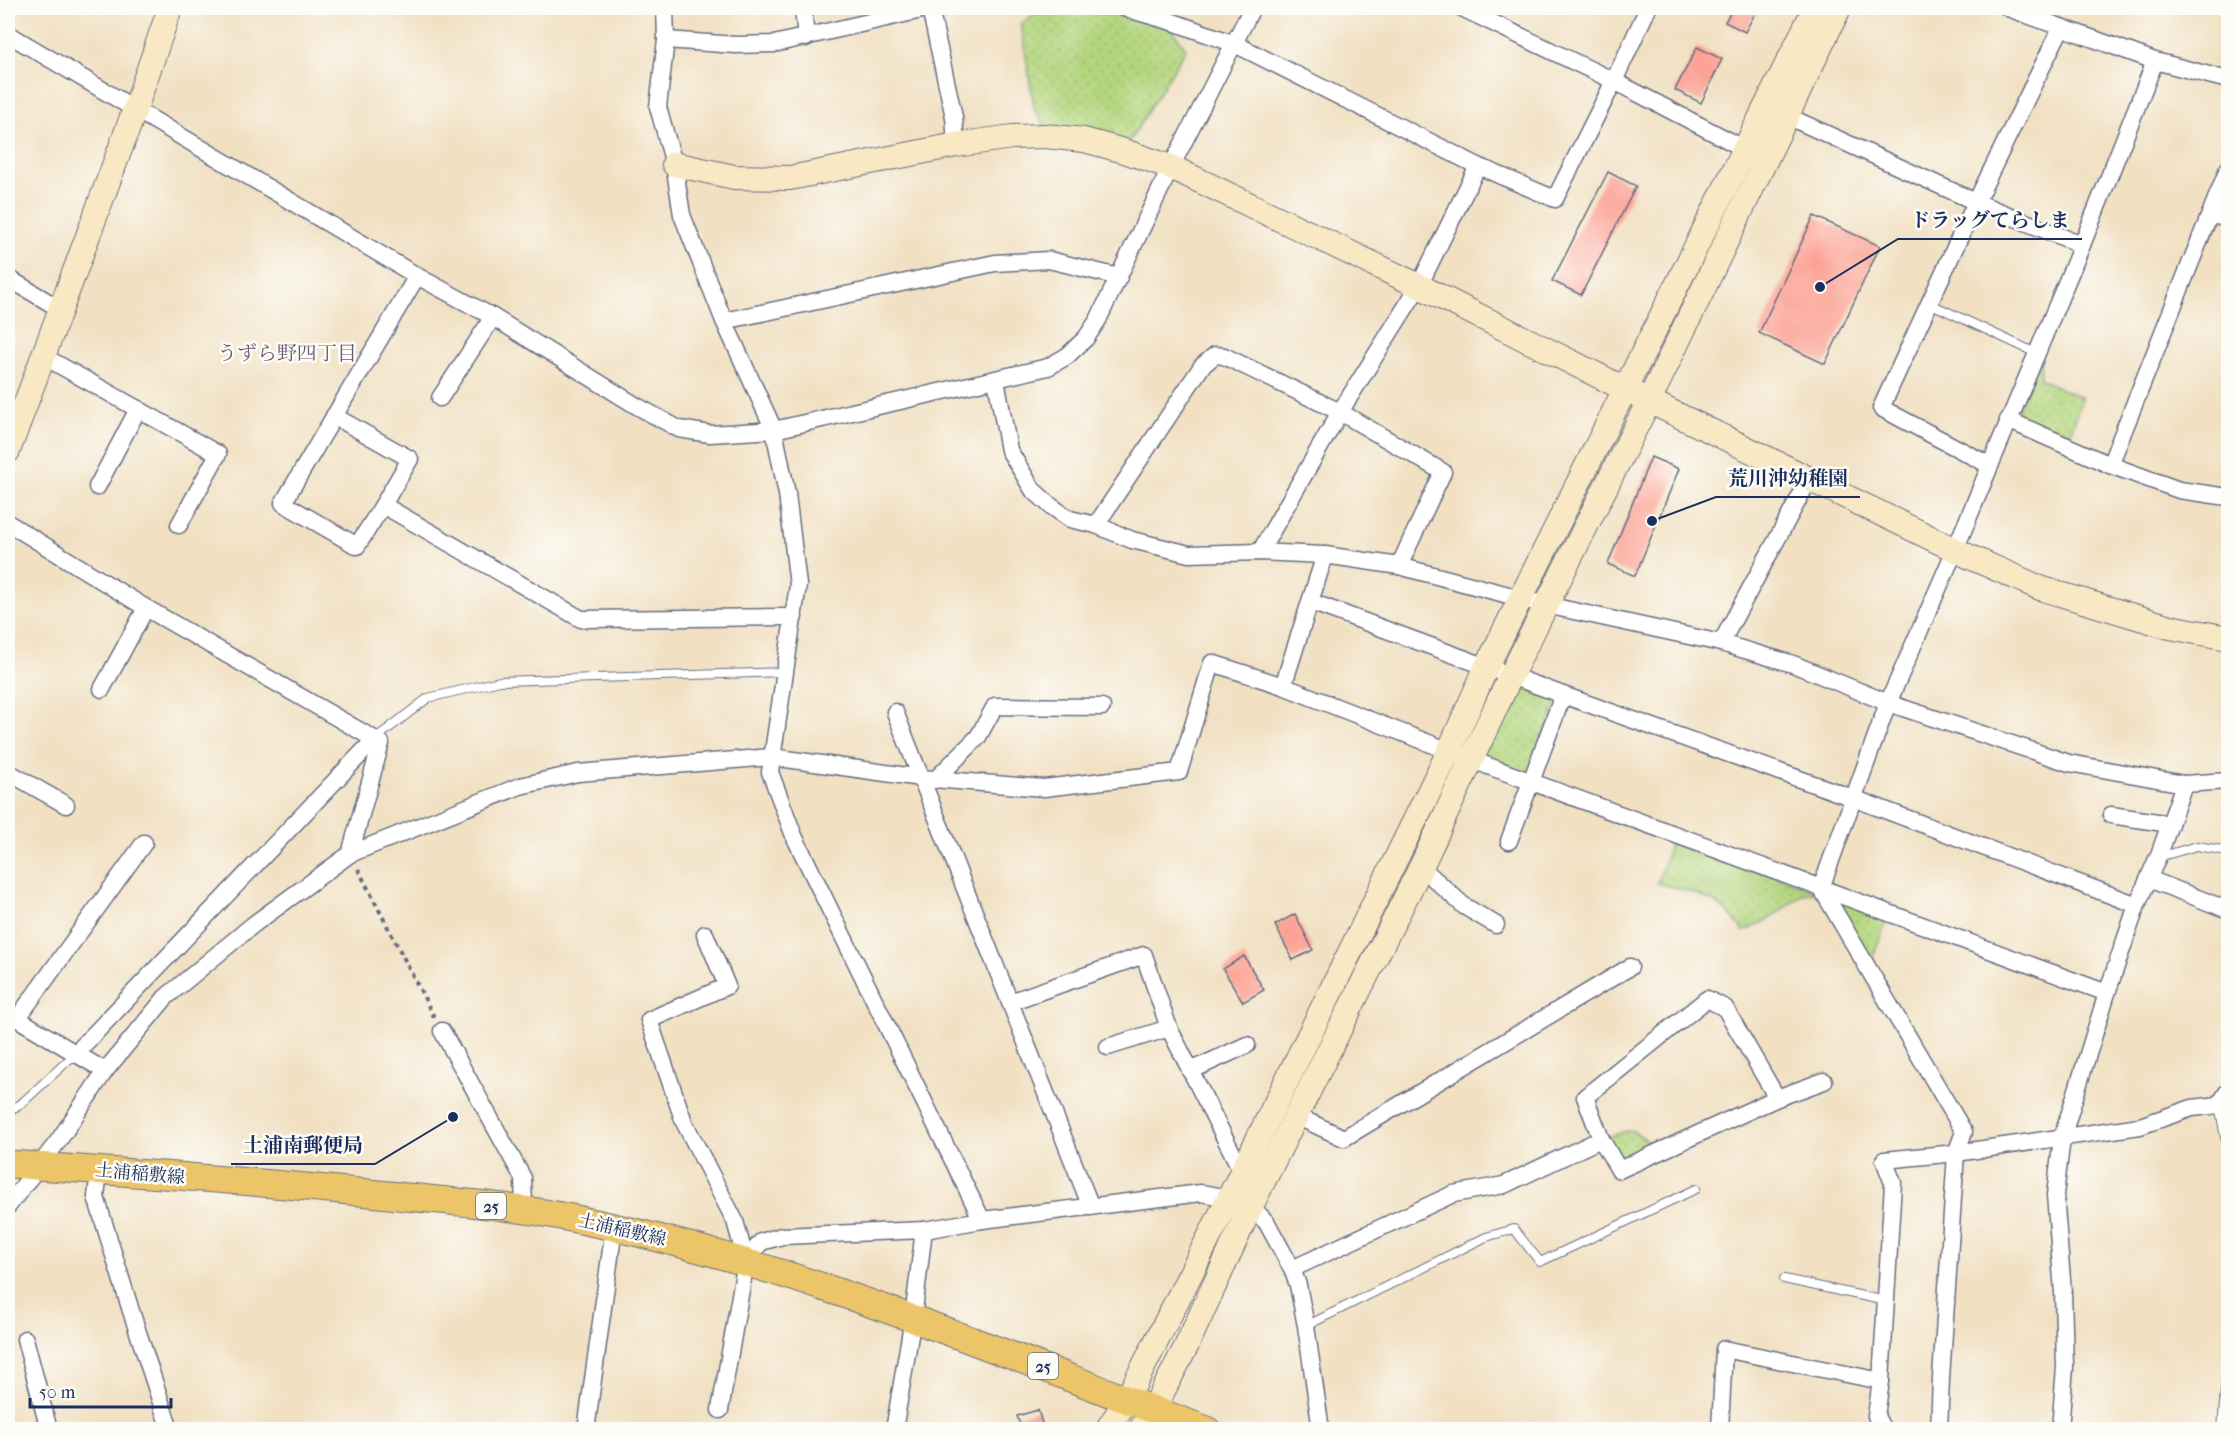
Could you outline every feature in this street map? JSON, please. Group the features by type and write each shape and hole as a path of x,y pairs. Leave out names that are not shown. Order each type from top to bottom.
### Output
{"main road":[{"name":"土浦稲敷線","path":"8,1164 333,1189 524,1209 614,1228 746,1261 913,1318 1127,1399 1146,1420 1207,1430"}],"street":[{"path":"8,451 135,109 170,8"},
{"path":"665,8 666,40 658,107 674,164 682,215 724,321 774,430 787,494 798,585 770,772 794,836 982,1220"},
{"path":"803,8 806,38"},
{"path":"666,40 736,45 774,44 934,8 954,117 956,146"},
{"path":"1124,8 1235,44 1478,166 1555,199 1648,8"},
{"path":"8,34 417,276 493,317 635,405 679,429 710,434 774,430 996,381 1048,367 1067,356 1086,338 1119,277 1171,167 1252,8"},
{"path":"1462,8 1614,81 1745,149"},
{"path":"1146,1420 1186,1347 1240,1202 1242,1172 1449,751 1487,666 1815,8"},
{"path":"1107,1430 1240,1202 1296,1116 1421,867 1511,675 1649,401 1839,8"},
{"path":"2008,8 2155,61 2229,80"},
{"path":"1989,465 1881,408 1976,202 2061,28"},
{"path":"1939,1430 1956,1153 1964,1132 1821,888 1888,703 1955,550 2082,245 2155,61"},
{"path":"1787,116 1976,202 2082,245"},
{"path":"674,164 734,177 790,178 1012,137 1045,136 1084,140 1124,151 1171,167 1419,286 1955,550 2051,592 2170,627 2229,638"},
{"path":"1260,552 1340,412 1419,286 1478,166"},
{"path":"2110,465 2229,170"},
{"path":"2210,215 2229,218"},
{"path":"724,321 995,263 1049,260 1119,277"},
{"path":"334,416 410,459 357,546 283,503 334,416 417,276"},
{"path":"8,278 60,309"},
{"path":"440,398 493,317"},
{"path":"43,356 218,454 179,525"},
{"path":"1096,525 1202,366 1215,356 1224,356 1340,412 1443,472 1399,566"},
{"path":"996,381 1009,450 1033,490 1070,519 1096,525 1132,540 1189,554 1260,552 1325,555 1399,566 1546,606 1721,643 1793,664 1888,703 2069,763 2184,784 2229,781"},
{"path":"97,487 138,409"},
{"path":"2008,420 2110,465 2179,490 2229,497"},
{"path":"1721,643 1810,478"},
{"path":"383,505 581,618 794,617"},
{"path":"8,523 146,608 381,743 350,854"},
{"path":"1283,686 1325,555"},
{"path":"1311,602 1853,798 2137,905"},
{"path":"102,689 146,608"},
{"path":"8,1206 105,1071 166,997 254,924 350,854 520,786 578,773 772,758 928,779 1044,788 1179,772 1212,663 1283,686 1472,760 2107,993"},
{"path":"1509,841 1563,695"},
{"path":"928,779 978,737 995,706 1102,707"},
{"path":"895,712 928,779 1010,1002 1091,1206"},
{"path":"75,1054 375,739"},
{"path":"8,772 66,805"},
{"path":"2060,1430 2066,1367 2055,1195 2062,1138 2137,905 2158,857 2184,784"},
{"path":"2111,815 2170,824"},
{"path":"105,1071 12,1016 144,843"},
{"path":"1421,867 1464,906 1496,925"},
{"path":"2149,879 2229,910"},
{"path":"705,934 727,986 649,1020 684,1122 735,1221 746,1261 720,1410"},
{"path":"1010,1002 1144,955 1169,1028 1242,1172"},
{"path":"1296,1116 1344,1138 1630,966"},
{"path":"1777,1098 1725,1008 1707,999 1585,1097 1601,1139 1619,1170 1777,1098 1824,1081"},
{"path":"1108,1047 1169,1028"},
{"path":"442,1031 523,1178 524,1209"},
{"path":"1190,1071 1247,1045"},
{"path":"1883,1430 1876,1416 1881,1381 1893,1183 1884,1160 1956,1153 2139,1126 2224,1098"},
{"path":"1293,1269 1453,1194 1504,1185 1601,1139"},
{"path":"99,1170 96,1197 130,1311 170,1430"},
{"path":"746,1261 761,1242 782,1236 924,1230 982,1220 1201,1193 1240,1202 1267,1223 1293,1269 1306,1326 1320,1430"},
{"path":"586,1430 614,1228"},
{"path":"894,1430 913,1318 924,1230"},
{"path":"25,1339 49,1430"},
{"path":"1720,1430 1724,1349 1881,1381"}],"lane":[{"path":"1929,303 2036,353"},
{"path":"375,739 428,698 500,681 784,672"},
{"path":"2158,857 2197,846 2229,851"},
{"path":"8,1112 22,1103 75,1054"},
{"path":"2224,1098 2225,1137 2229,1145"},
{"path":"1306,1326 1486,1237 1514,1229 1540,1262 1696,1189"},
{"path":"1784,1279 1886,1301"},
{"path":"2222,1430 2229,1350"}],"path":[{"path":"350,854 442,1031"}],"green space":[{"path":"1045,8 1121,15 1172,29 1186,49 1128,144 1046,128 1034,108 1021,23"},
{"path":"2041,356 2040,379 2082,398 2069,438 2014,418"},
{"path":"1512,680 1559,698 1529,776 1477,758"},
{"path":"1673,836 1817,891 1802,895 1771,918 1743,932 1736,921 1717,904 1694,893 1657,883"},
{"path":"1827,893 1888,915 1870,966"},
{"path":"1631,1130 1659,1148 1623,1164 1606,1137"}],"building":[{"path":"1733,8 1758,8 1745,32 1725,22"},
{"path":"1697,47 1722,59 1701,103 1675,90"},
{"path":"1608,172 1636,186 1581,295 1552,281"},
{"path":"1814,216 1880,246 1825,364 1759,333"},
{"path":"1651,457 1679,469 1635,576 1608,564"},
{"path":"1295,914 1313,950 1293,960 1275,925"},
{"path":"1244,956 1264,990 1243,1002 1223,969"},
{"path":"1038,1410 1044,1430 1022,1430 1017,1416"}],"place":[{"name":"ドラッグてらしま","path":"1820,287"},
{"name":"荒川沖幼稚園","path":"1652,521"},
{"name":"土浦南郵便局","path":"453,1117"}],"district":[{"name":"うずら野四丁目","path":"287,353"}]}
